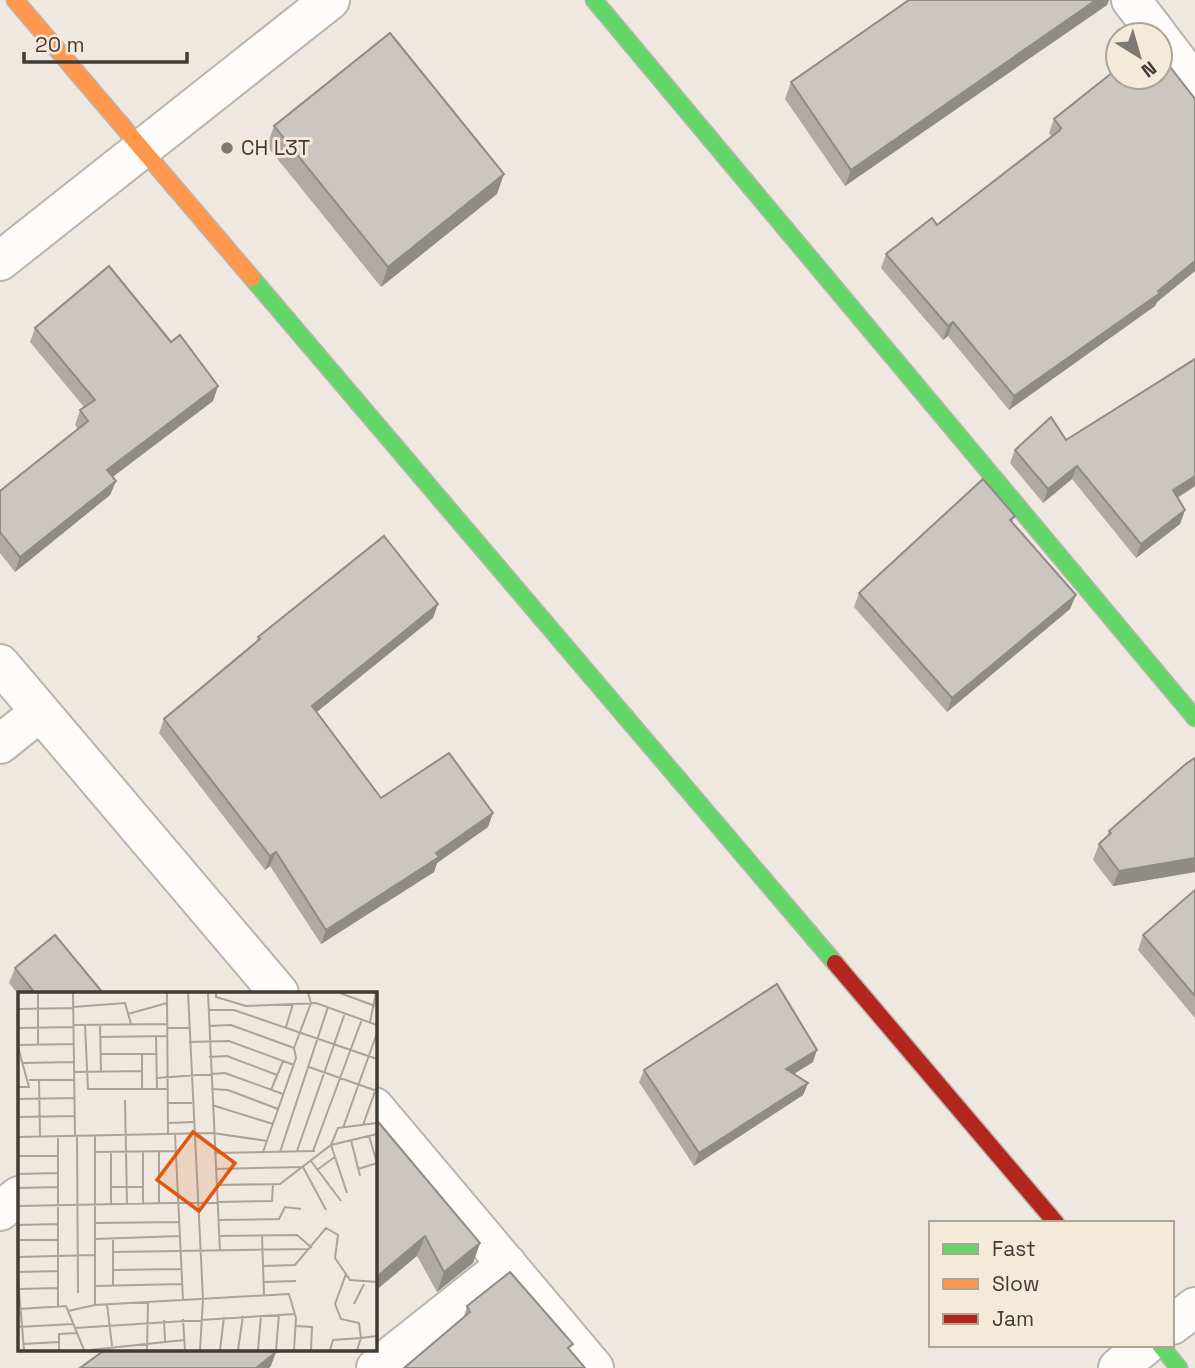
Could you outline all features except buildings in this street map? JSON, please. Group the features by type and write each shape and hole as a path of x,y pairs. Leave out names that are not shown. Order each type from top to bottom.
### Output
{"street":[{"path":"16,0 1054,1221"},
{"path":"0,261 330,0"},
{"path":"594,0 1195,718"},
{"path":"1131,0 1147,21"},
{"path":"1174,55 1194,81"},
{"path":"0,664 275,992"},
{"path":"0,744 40,712"},
{"path":"376,1109 594,1368"},
{"path":"0,1211 18,1197"},
{"path":"376,1368 507,1264"},
{"path":"1174,1323 1195,1307"},
{"path":"1118,1368 1144,1347"},
{"path":"1162,1347 1179,1368"}],"traffic: fast":[{"path":"594,0 1195,718"},
{"path":"252,278 835,963"},
{"path":"1162,1347 1179,1368"}],"traffic: slow":[{"path":"15,0 252,278"}],"traffic: jam":[{"path":"835,963 1054,1221"}],"place":[{"name":"CH L3T","path":"227,148"}]}
